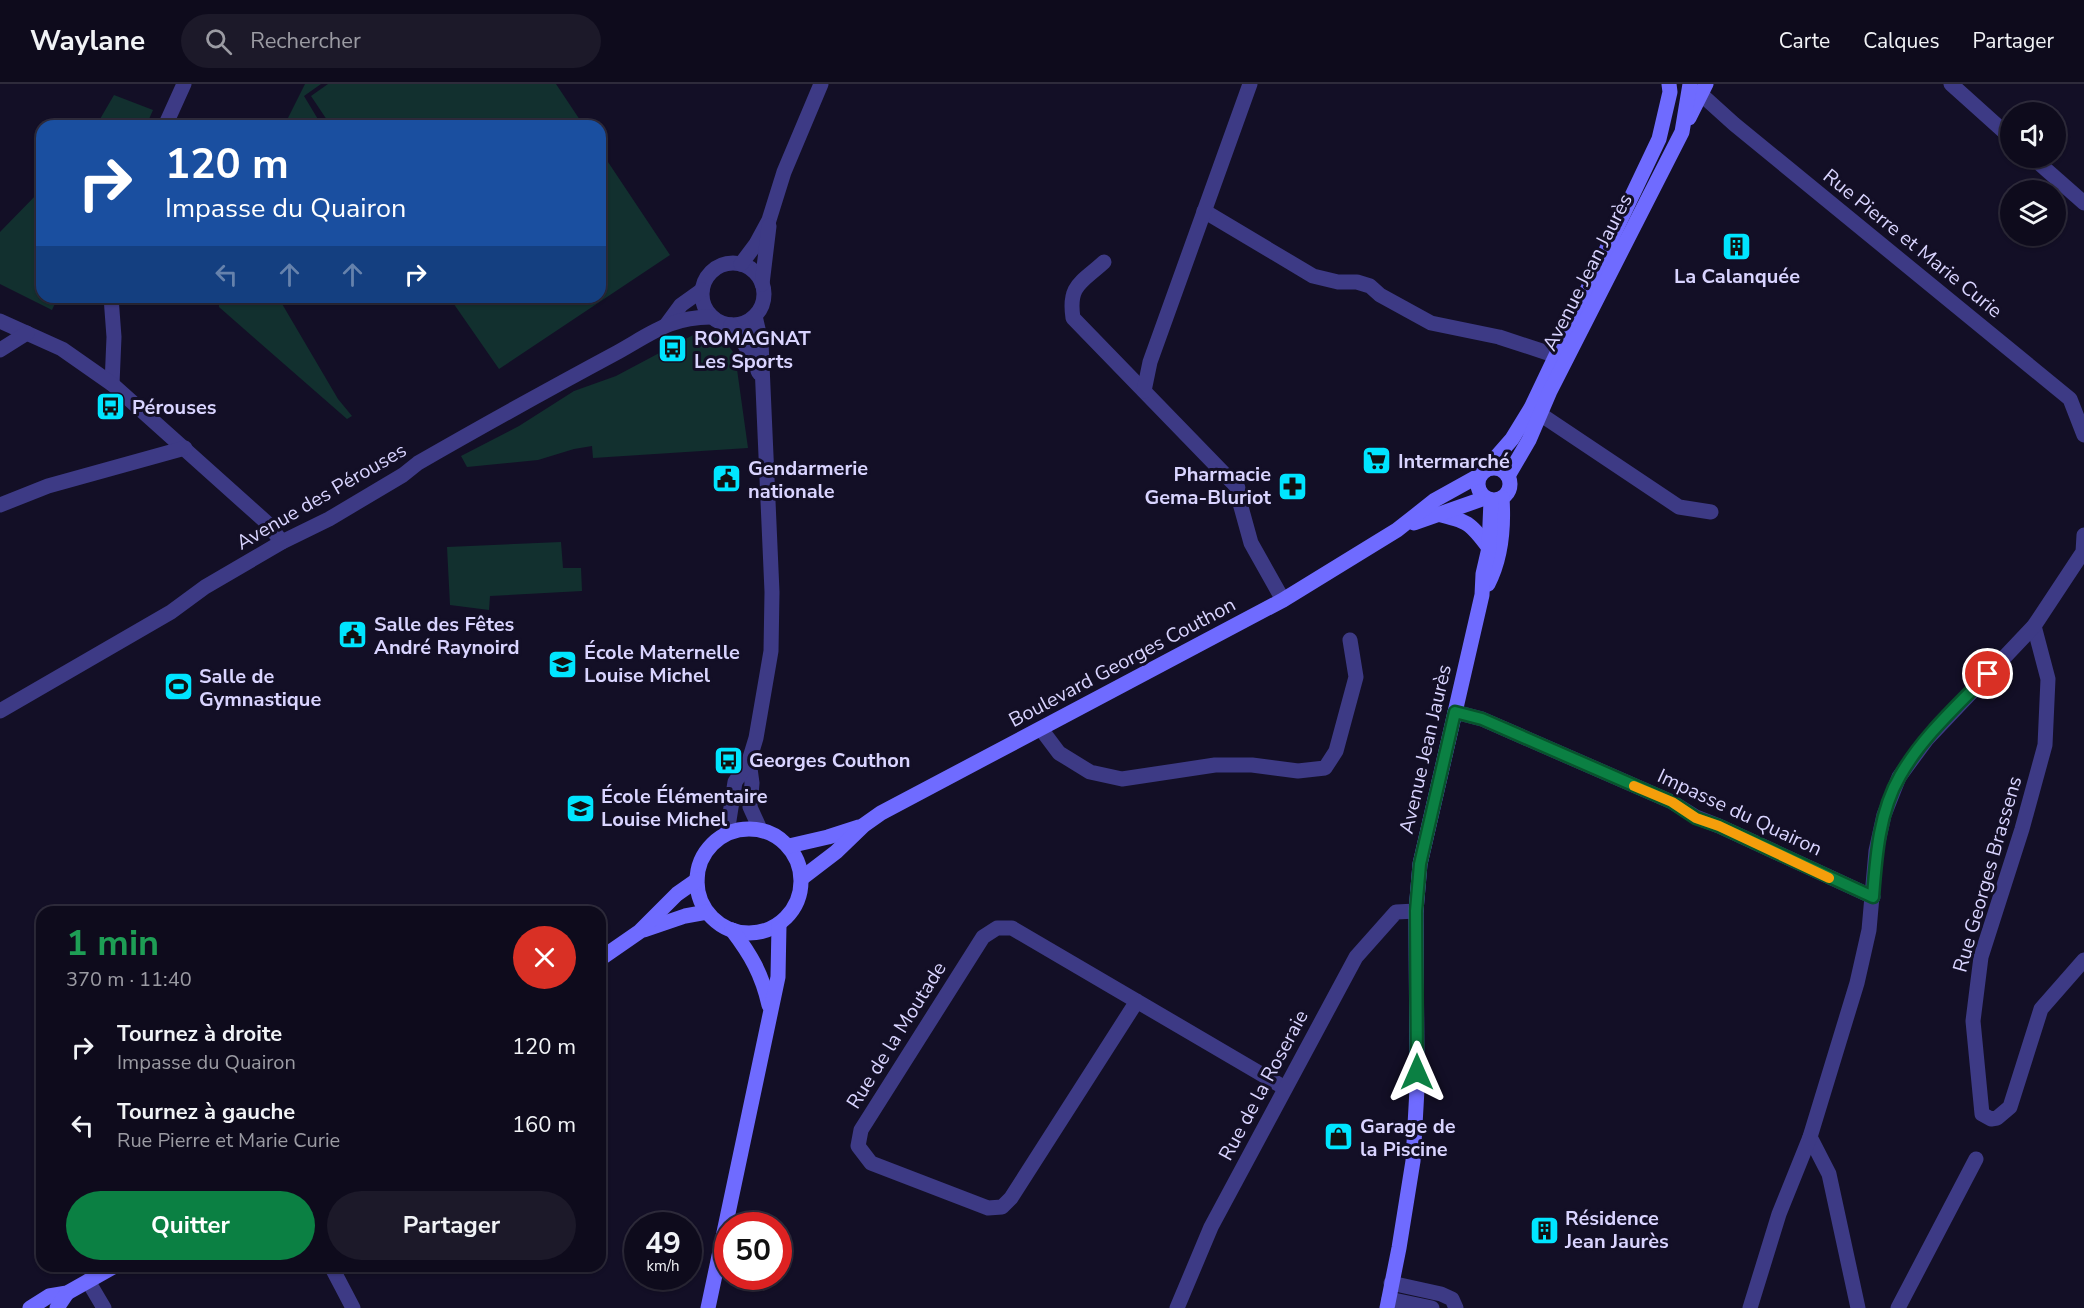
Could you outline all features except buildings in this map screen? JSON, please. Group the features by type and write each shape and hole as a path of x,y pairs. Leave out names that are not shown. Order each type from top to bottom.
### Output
{"main road":[{"name":"Avenue Jean Jaurès","path":"1561,358 1683,132 1699,87"},
{"name":"Avenue Jean Jaurès","path":"1508,476 1529,440 1536,411 1659,139 1669,88"},
{"name":"Avenue Jean Jaurès","path":"1482,473 1536,411"},
{"path":"1491,468 1498,468 1504,470 1508,476 1510,488 1493,499 1480,492 1478,483 1482,473 1491,468"},
{"name":"Boulevard Georges Couthon","path":"802,878 881,813 1283,600 1398,530 1435,500 1482,473"},
{"name":"Avenue Jean Jaurès","path":"1389,1297 1413,1161 1417,1089 1416,911 1420,864 1482,595 1493,499"},
{"name":"Avenue Jean Jaurès","path":"1482,595 1492,576 1501,548 1504,522 1493,499"},
{"name":"Boulevard Georges Couthon","path":"1398,530 1437,514 1493,499"},
{"path":"1437,514 1457,518 1474,527 1488,548"},
{"name":"Boulevard Georges Couthon","path":"789,846 828,837 864,825"},
{"path":"743,829 760,829 776,835 789,846 799,861 802,878 800,896 792,912 779,924 764,932 748,933 732,930 718,923 707,912 699,897 697,880 699,865 705,852 727,833 743,829"},
{"path":"606,955 639,932 677,894 697,880"},
{"path":"639,932 685,916 707,912"},
{"path":"708,1308 778,977 779,924"},
{"path":"732,930 751,955 764,982 770,1012"},
{"path":"30,1308 49,1296 67,1293 104,1272"},
{"path":"57,1308 67,1293"}],"street":[{"path":"168,120 184,84"},
{"path":"741,264 769,220 784,172 821,84"},
{"path":"1144,391 1150,362 1250,84"},
{"path":"1951,84 2000,128"},
{"path":"1669,88 1699,87"},
{"name":"Rue Pierre et Marie Curie","path":"1699,87 1743,131 2070,399 2084,435"},
{"path":"2044,168 2084,203"},
{"path":"1204,211 1312,276 1338,282 1357,282 1431,323 1499,337 1561,358"},
{"path":"762,284 754,271 741,264 730,263 719,266 705,280 702,290 705,309 720,323 731,325 744,323 761,307 764,296 762,284 768,246 769,220"},
{"path":"1104,262 1073,290 1071,302 1073,318 1238,488 1238,496 1251,543 1283,600"},
{"name":"Avenue des Pérouses","path":"667,324 681,304 702,290"},
{"path":"111,303 114,337 112,384"},
{"path":"727,833 735,782 749,760 760,720 768,677 772,625 760,342 754,316"},
{"name":"Avenue des Pérouses","path":"0,711 171,612 205,587 282,542 329,519 403,476 418,463 667,324 694,317 711,317"},
{"path":"0,321 62,349 112,384 266,522 282,542"},
{"path":"731,325 745,345 761,376"},
{"path":"0,350 27,333"},
{"path":"1536,411 1679,507 1711,512"},
{"path":"0,505 48,486 184,448"},
{"path":"1750,1308 1779,1214 1810,1137 1857,983 1869,930 1876,851 1884,815 1899,777 1927,739 2034,626 2083,552 2084,535"},
{"name":"Rue Georges Brassens","path":"2034,626 2048,679 2045,745 2022,829 1981,957 1973,1021 1982,1114 1991,1119 1997,1118 2010,1107 2041,1009 2084,960"},
{"path":"1041,729 1059,753 1090,772 1122,779 1215,765 1252,765 1298,771 1325,768 1336,751 1356,677 1350,640"},
{"name":"Impasse du Quairon","path":"1455,712 1482,719 1672,802 1696,818 1719,826 1873,897"},
{"path":"749,760 752,783 750,807 760,829"},
{"name":"Rue de la Roseraie","path":"1177,1308 1211,1227 1356,957 1396,912 1416,911"},
{"name":"Rue de la Moutade","path":"1137,1001 1011,1198 1002,1207 988,1208 871,1163 858,1146 861,1130 983,937 998,928 1012,928 1137,1001 1285,1088"},
{"path":"1810,1137 1828,1174 1858,1308"},
{"path":"1898,1308 1976,1159"},
{"path":"334,1272 353,1308"},
{"path":"88,1281 104,1308"},
{"path":"1389,1297 1441,1294 1452,1299 1456,1308"},
{"path":"1389,1297 1432,1308"}],"green space":[{"path":"305,84 321,84 304,96 318,120 287,120"},
{"path":"328,84 556,84 580,120 327,120 311,96"},
{"path":"114,95 153,110 149,120 99,120"},
{"path":"606,159 670,255 606,298"},
{"path":"36,195 36,302 0,284 0,232"},
{"path":"38,303 55,303 52,310"},
{"path":"219,303 282,303 338,399 352,416 347,419 219,307"},
{"path":"453,303 598,303 499,369"},
{"path":"695,334 719,338 735,355 748,448 593,458 592,446 538,460 467,467 461,456 519,426 574,391 616,376"},
{"path":"561,542 563,568 581,568 582,591 490,596 489,610 450,605 447,547"}],"slow traffic":[{"path":"1634,786 1672,802 1696,818 1719,826 1829,878"}],"place":[{"name":"La Calanquée","path":"1737,246"},
{"name":"ROMAGNAT Les Sports","path":"673,349"},
{"name":"Pérouses","path":"111,407"},
{"name":"Intermarché","path":"1377,461"},
{"name":"Gendarmerie nationale","path":"727,479"},
{"name":"Pharmacie Gema-Bluriot","path":"1292,486"},
{"name":"Salle des Fêtes André Raynoird","path":"353,635"},
{"name":"École Maternelle Louise Michel","path":"563,664"},
{"name":"Salle de Gymnastique","path":"178,687"},
{"name":"Georges Couthon","path":"728,760"},
{"name":"École Élémentaire Louise Michel","path":"580,808"},
{"name":"Garage de la Piscine","path":"1339,1137"},
{"name":"Résidence Jean Jaurès","path":"1544,1230"}],"route":[{"path":"1417,1072 1416,911 1420,864 1455,712 1482,719 1672,802 1696,818 1719,826 1873,897 1876,851 1884,815 1899,777 1927,739 1988,674"}]}
